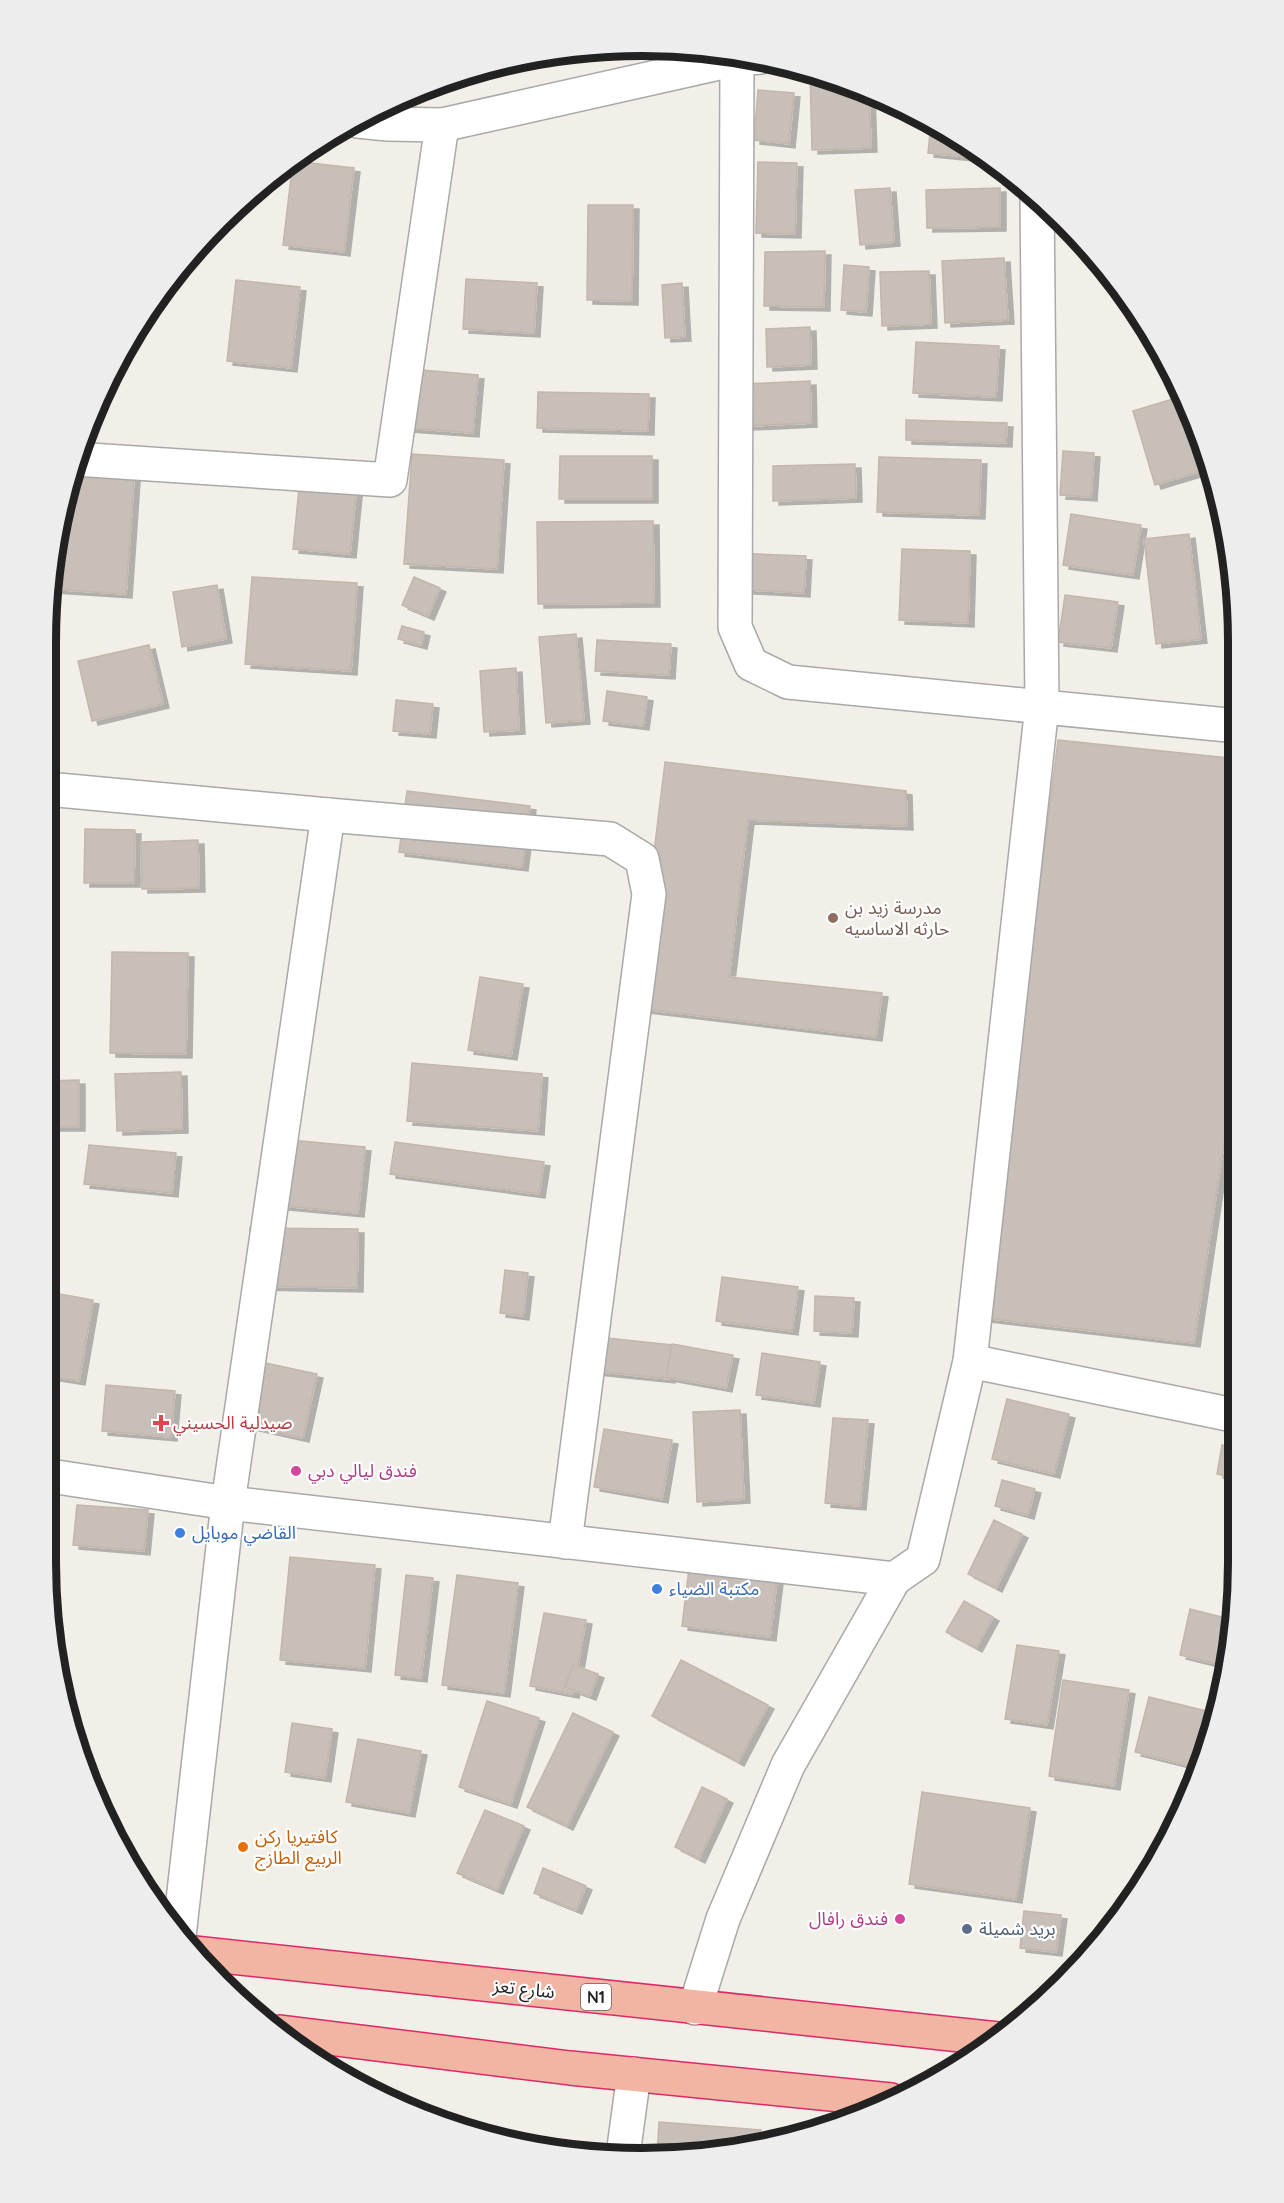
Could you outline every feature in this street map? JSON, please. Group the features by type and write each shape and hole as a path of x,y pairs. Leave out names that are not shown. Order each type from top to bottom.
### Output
{"highway":[{"name":"شارع تعز","path":"207,1954 982,2038"},
{"path":"296,2034 559,2067 876,2098"}],"street":[{"path":"384,116 442,125 728,63"},
{"path":"749,66 735,627 750,664 788,682 1228,725"},
{"path":"85,460 390,480 442,125"},
{"path":"695,2008 723,1919 788,1765 894,1579 923,1559 970,1361 1042,706 1037,209"},
{"path":"56,790 610,839 642,859 650,894 565,1542"},
{"path":"181,1922 228,1503 328,815"},
{"path":"970,1361 1228,1414"},
{"path":"56,1477 228,1503 894,1579"},
{"path":"624,2147 634,2074"}],"building":[{"path":"810,80 869,102 871,148 812,150"},
{"path":"758,90 794,93 789,144 754,140"},
{"path":"930,131 972,157 928,153"},
{"path":"305,162 354,168 344,252 283,245 292,172"},
{"path":"758,162 797,163 795,234 756,233"},
{"path":"890,188 894,242 860,245 855,190"},
{"path":"1000,188 1000,227 927,228 926,190"},
{"path":"588,205 633,205 632,301 587,300"},
{"path":"825,251 824,307 764,306 765,252"},
{"path":"1004,258 1008,320 945,323 942,261"},
{"path":"844,265 869,267 866,312 841,310"},
{"path":"929,271 931,324 882,326 880,272"},
{"path":"466,279 537,283 534,333 463,329"},
{"path":"236,280 300,287 291,368 227,361"},
{"path":"682,283 685,337 665,338 662,285"},
{"path":"810,327 811,365 767,367 766,329"},
{"path":"916,342 999,346 996,397 913,393"},
{"path":"411,369 478,375 473,433 406,428"},
{"path":"810,381 811,423 747,426 745,384"},
{"path":"538,392 649,394 648,431 537,428"},
{"path":"1175,398 1203,471 1155,485 1133,411"},
{"path":"906,420 1007,423 1006,443 906,440"},
{"path":"1063,451 1094,453 1091,497 1060,495"},
{"path":"412,454 504,460 497,569 404,564"},
{"path":"560,456 652,456 652,499 559,499"},
{"path":"879,457 981,460 979,515 877,512"},
{"path":"85,461 135,464 126,594 58,590 67,528 75,490"},
{"path":"855,464 856,498 773,501 773,466"},
{"path":"300,478 357,483 350,554 293,549"},
{"path":"1071,514 1141,525 1133,575 1063,565"},
{"path":"653,521 654,603 538,604 537,522"},
{"path":"1189,534 1201,639 1156,644 1144,539"},
{"path":"902,549 970,551 968,623 899,620"},
{"path":"732,553 806,556 804,593 730,589"},
{"path":"252,577 357,583 351,671 245,664"},
{"path":"414,577 440,588 428,616 402,605"},
{"path":"217,585 226,639 182,647 173,592"},
{"path":"1065,595 1118,602 1111,648 1058,642"},
{"path":"402,626 424,632 421,645 398,639"},
{"path":"576,634 584,720 546,723 539,637"},
{"path":"597,640 671,644 669,675 595,671"},
{"path":"149,645 163,704 92,721 78,661"},
{"path":"516,668 519,730 484,732 480,671"},
{"path":"607,691 647,697 643,726 603,721"},
{"path":"396,700 433,704 430,734 393,731"},
{"path":"1058,740 1228,758 1228,1116 1194,1343 985,1318"},
{"path":"665,762 906,791 907,826 748,820 729,977 882,993 876,1037 635,1008"},
{"path":"407,791 530,806 522,867 399,852"},
{"path":"85,829 135,830 134,883 84,883"},
{"path":"198,840 199,888 142,889 141,842"},
{"path":"112,952 188,953 186,1054 110,1053"},
{"path":"480,977 523,984 511,1056 468,1050"},
{"path":"412,1063 542,1074 538,1131 407,1121"},
{"path":"181,1072 182,1129 117,1131 115,1074"},
{"path":"79,1080 79,1127 56,1127 56,1081"},
{"path":"269,1138 365,1147 358,1213 262,1204"},
{"path":"395,1142 544,1162 539,1194 390,1174"},
{"path":"89,1145 176,1153 172,1193 84,1184"},
{"path":"250,1228 358,1229 357,1288 249,1286"},
{"path":"505,1270 528,1273 523,1316 500,1313"},
{"path":"722,1277 798,1287 792,1331 716,1321"},
{"path":"56,1293 93,1300 79,1381 56,1377"},
{"path":"815,1296 854,1298 852,1333 814,1331"},
{"path":"588,1336 672,1345 669,1379 584,1370"},
{"path":"672,1344 733,1355 726,1388 666,1377"},
{"path":"762,1353 820,1362 814,1403 756,1395"},
{"path":"237,1357 317,1374 303,1438 223,1420"},
{"path":"106,1385 175,1391 171,1437 102,1431"},
{"path":"1007,1399 1069,1414 1054,1474 992,1459"},
{"path":"740,1410 744,1499 697,1502 693,1412"},
{"path":"833,1418 868,1420 860,1506 825,1503"},
{"path":"604,1429 672,1440 662,1499 594,1487"},
{"path":"1222,1445 1228,1446 1228,1477 1217,1474"},
{"path":"1002,1480 1035,1489 1028,1515 995,1506"},
{"path":"77,1505 148,1510 144,1551 73,1545"},
{"path":"994,1520 1022,1534 996,1588 968,1574"},
{"path":"290,1557 375,1565 365,1668 280,1660"},
{"path":"689,1569 777,1580 770,1637 682,1626"},
{"path":"406,1575 433,1578 421,1678 395,1675"},
{"path":"457,1575 518,1583 504,1693 442,1685"},
{"path":"964,1601 993,1617 976,1648 946,1632"},
{"path":"1190,1609 1225,1618 1219,1664 1180,1655"},
{"path":"544,1613 586,1620 573,1694 530,1686"},
{"path":"1017,1645 1059,1651 1047,1725 1005,1719"},
{"path":"681,1660 768,1705 738,1762 652,1716"},
{"path":"573,1665 598,1674 590,1696 565,1687"},
{"path":"1063,1680 1129,1690 1114,1786 1049,1776"},
{"path":"1149,1697 1209,1712 1191,1766 1135,1752"},
{"path":"487,1701 539,1718 511,1804 459,1787"},
{"path":"573,1713 613,1732 567,1826 527,1807"},
{"path":"292,1723 332,1729 325,1778 285,1772"},
{"path":"358,1739 421,1751 409,1813 346,1802"},
{"path":"702,1787 727,1799 699,1859 675,1847"},
{"path":"922,1792 1030,1808 1016,1899 909,1884"},
{"path":"485,1810 524,1826 497,1890 457,1873"},
{"path":"543,1868 586,1886 576,1910 534,1893"},
{"path":"1024,1911 1061,1915 1056,1952 1020,1948"},
{"path":"659,2122 761,2130 761,2135 756,2136 658,2147"}],"place":[{"name":"مدرسة زيد بن حارثه الاساسيه","path":"833,918"},
{"name":"صيدلية الحسيني","path":"161,1423"},
{"name":"فندق ليالي دبي","path":"296,1471"},
{"name":"القاضي موبايل","path":"180,1533"},
{"name":"مكتبة الضياء","path":"657,1589"},
{"name":"كافتيريا ركن الربيع الطازج","path":"243,1847"},
{"name":"فندق رافال","path":"900,1919"},
{"name":"بريد شميلة","path":"967,1929"}]}
